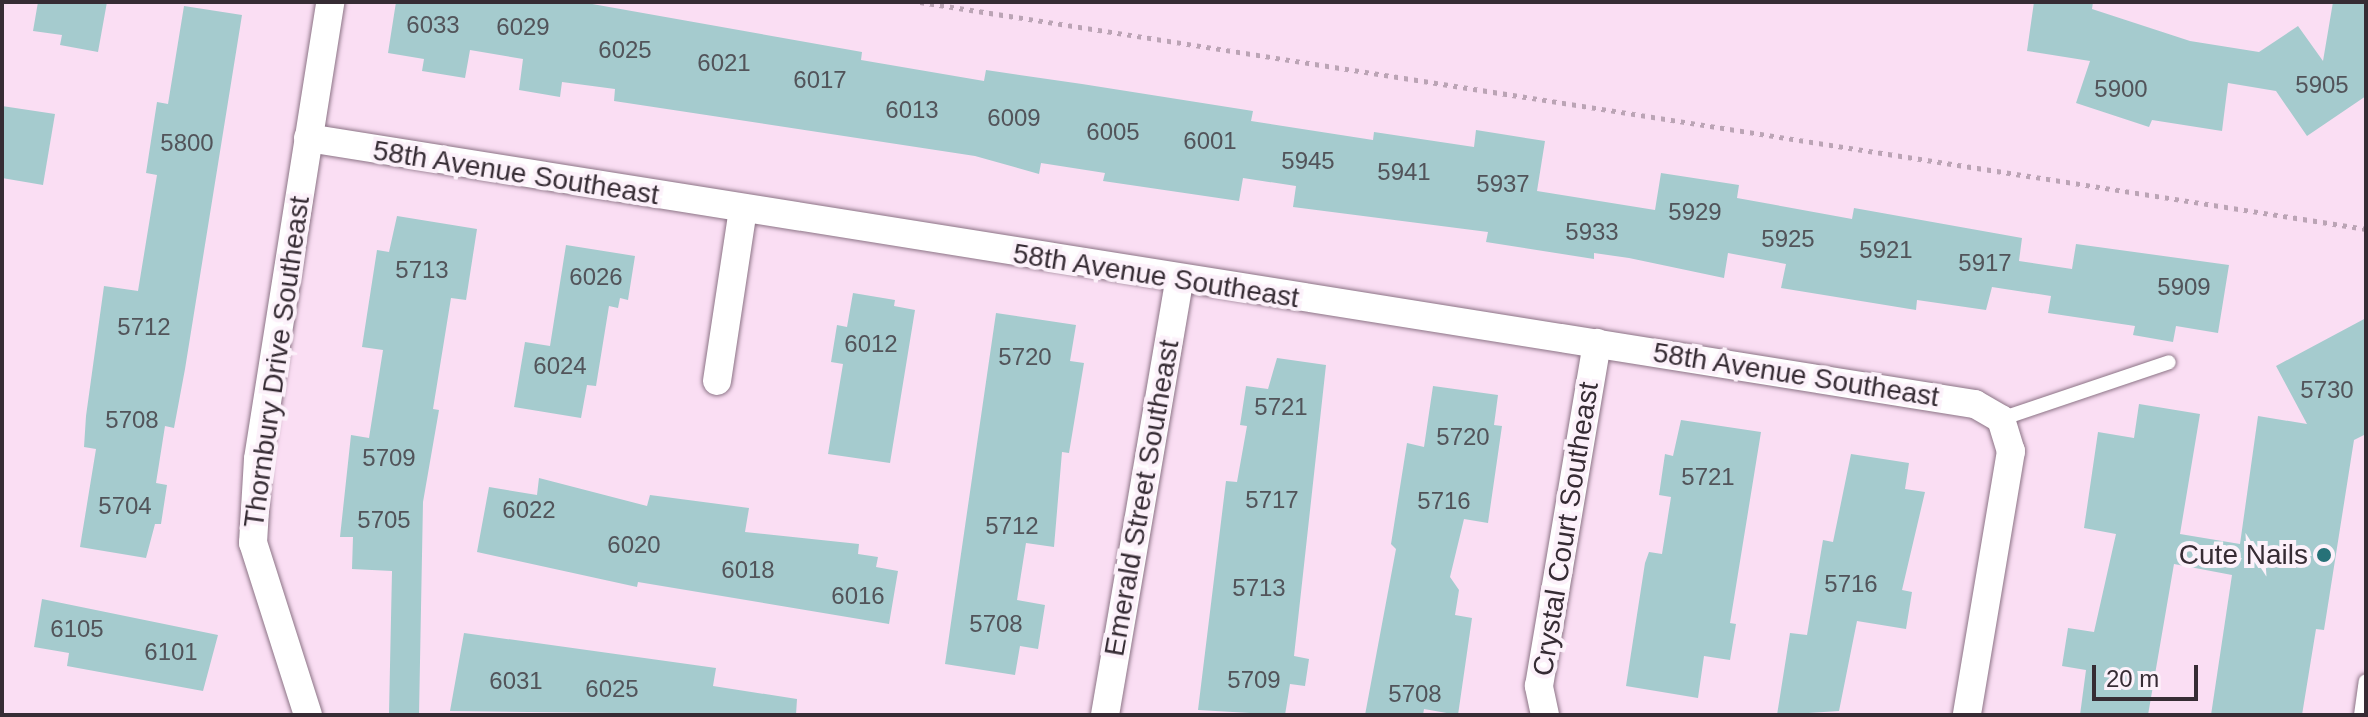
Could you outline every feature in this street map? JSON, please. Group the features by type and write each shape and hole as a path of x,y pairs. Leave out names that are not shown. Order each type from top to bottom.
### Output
{"street":[{"name":"Thornbury Drive Southeast","path":"308,715 253,543 258,459 330,2"},
{"name":"58th Avenue Southeast","path":"308,138 1179,280 1975,404 2001,419"},
{"path":"717,381 743,210"},
{"name":"Emerald Street Southeast","path":"1105,715 1179,280"},
{"name":"Crystal Court Southeast","path":"1545,715 1539,686 1597,343"},
{"path":"1967,714 2011,451 2001,419"}],"lane":[{"path":"2001,419 2169,362"},
{"path":"2361,715 2366,681"}],"path":[{"path":"920,2 2366,229"}],"building":[{"path":"38,2 107,2 98,52 60,45 62,35 33,31"},
{"path":"396,2 581,2 862,52 861,60 984,81 986,70 1082,84 1253,111 1251,121 1373,140 1374,132 1474,147 1476,130 1545,141 1537,191 1655,210 1661,173 1739,185 1737,198 1852,219 1854,208 2022,238 2019,261 2072,269 2076,244 2229,265 2218,333 2176,326 2173,342 2133,335 2135,326 2048,313 2051,296 1992,287 1986,310 1917,300 1916,310 1781,288 1786,264 1728,253 1724,278 1629,258 1594,253 1594,259 1486,242 1488,232 1293,207 1296,186 1243,178 1239,201 1103,181 1105,173 1041,163 1039,174 975,156 614,101 615,89 562,82 560,97 519,90 523,59 470,50 465,78 422,71 424,59 388,53"},
{"path":"2034,2 2093,2 2092,9 2190,41 2259,52 2298,26 2323,61 2333,2 2366,2 2366,96 2307,136 2276,91 2228,83 2222,131 2152,120 2149,127 2076,103 2090,61 2027,51"},
{"path":"184,6 242,15 174,428 165,426 156,483 167,485 161,524 155,524 146,558 80,547 96,449 84,447 86,416 104,286 138,291 157,175 146,173 157,102 168,104"},
{"path":"2,106 55,114 43,185 2,178"},
{"path":"397,216 477,229 466,300 451,298 433,409 439,410 423,502 419,715 389,713 392,571 352,569 353,537 340,537 351,435 369,438 383,350 362,347 377,250 389,252"},
{"path":"566,245 635,256 628,300 620,298 618,308 609,306 596,386 587,385 581,418 514,407 525,342 550,346"},
{"path":"853,293 895,300 894,306 915,310 890,463 828,454 843,364 831,362 837,325 847,327"},
{"path":"996,313 1076,325 1070,361 1084,363 1069,453 1062,452 1054,547 1026,543 1017,600 1045,605 1038,649 1020,646 1015,675 945,664"},
{"path":"2366,318 2366,434 2354,440 2324,630 2316,629 2302,715 2211,715 2232,575 2174,564 2148,715 2080,715 2086,670 2062,666 2068,628 2094,632 2116,534 2084,528 2098,432 2134,438 2139,404 2200,414 2180,534 2240,544 2258,416 2307,424 2276,366"},
{"path":"1277,358 1326,365 1294,656 1309,659 1305,686 1290,684 1285,715 1198,710 1226,481 1237,482 1247,426 1240,425 1246,386 1268,389"},
{"path":"1433,386 1498,395 1494,425 1502,426 1488,523 1464,519 1450,577 1459,590 1455,615 1472,618 1458,715 1424,709 1423,715 1365,715 1396,549 1391,544 1407,443 1424,447"},
{"path":"1681,420 1761,432 1730,623 1736,624 1730,660 1704,656 1698,698 1626,686 1645,563 1649,552 1662,554 1671,497 1659,495 1665,454 1673,456"},
{"path":"1851,454 1909,463 1905,489 1925,492 1902,590 1912,592 1906,629 1857,621 1839,711 1777,715 1790,633 1807,635 1823,540 1833,542"},
{"path":"539,478 647,506 650,495 749,508 745,532 859,544 858,554 878,557 876,567 898,571 889,624 638,582 637,587 477,552 489,487 537,495"},
{"path":"42,599 218,635 203,691 67,666 69,653 34,647"},
{"path":"464,633 716,668 713,686 797,699 796,715 450,711"}],"place":[{"name":"Cute Nails","path":"2324,555"}]}
